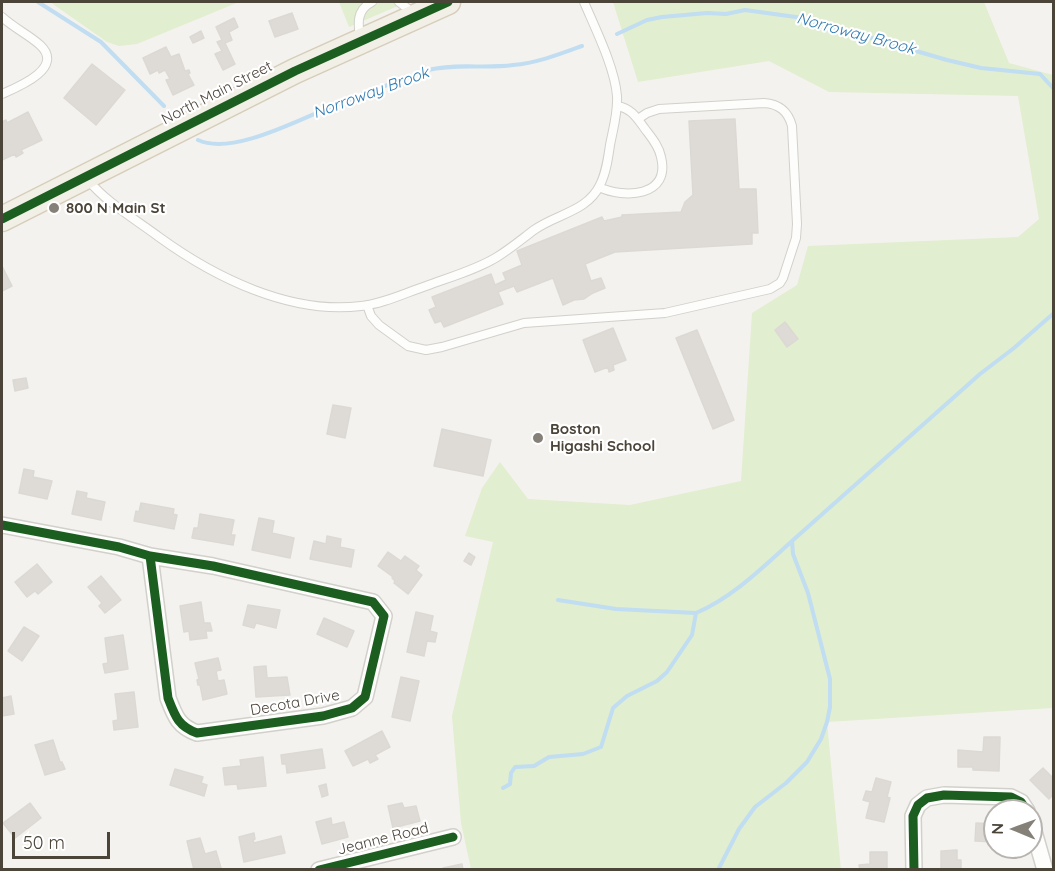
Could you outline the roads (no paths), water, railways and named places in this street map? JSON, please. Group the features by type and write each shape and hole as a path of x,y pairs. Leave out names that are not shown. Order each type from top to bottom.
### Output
{"main road":[{"name":"North Main Street","path":"2,219 360,40 407,8 448,2"}],"street":[{"name":"Decota Drive","path":"2,525 119,547 150,556 213,566 373,602 384,616 365,697 352,708 323,716 197,733 184,728 175,717 168,698 150,556"},
{"path":"914,870 914,816 918,805 927,798 944,795 1011,796 1016,799"},
{"name":"Jeanne Road","path":"319,870 372,863 453,837"}],"lane":[{"path":"360,40 358,25 360,14 364,7 372,2"},
{"path":"86,176 104,196 169,244 230,280 266,294 305,303 335,306 367,305 387,300 482,265 543,224 586,203 599,187 606,167 617,106 614,78 584,2"},
{"path":"2,17 40,45 48,56 48,62 43,70 2,94"},
{"path":"367,305 371,316 379,325 408,346 426,350 524,323 665,313 688,309 764,291 780,283 793,253 797,224 792,126 784,110 768,103 667,108 651,111 638,119"},
{"path":"599,187 612,193 634,195 652,187 660,177 661,155 638,119 627,109 617,106"}],"waterway":[{"name":"Norroway Brook","path":"38,2 101,42 164,106"},
{"name":"Norroway Brook","path":"617,34 647,20 662,17 707,13 726,14 745,10 803,18 981,68 1040,74 1054,89"},
{"name":"Norroway Brook","path":"198,140 212,144 247,140 428,70 522,64 582,46"},
{"path":"718,870 739,829 755,807 786,783 807,762 821,739 827,722 830,707 830,679 808,593 793,554 792,541 980,374 1054,313"},
{"path":"503,788 510,784 511,773 515,767 534,766 549,757 583,754 601,747 613,708 627,696 657,681 667,672 692,635 696,613 735,590 792,541"},
{"path":"558,600 616,609 696,613"}],"place":[{"name":"800 N Main St","path":"54,208"},
{"name":"Boston Higashi School","path":"538,438"}]}
